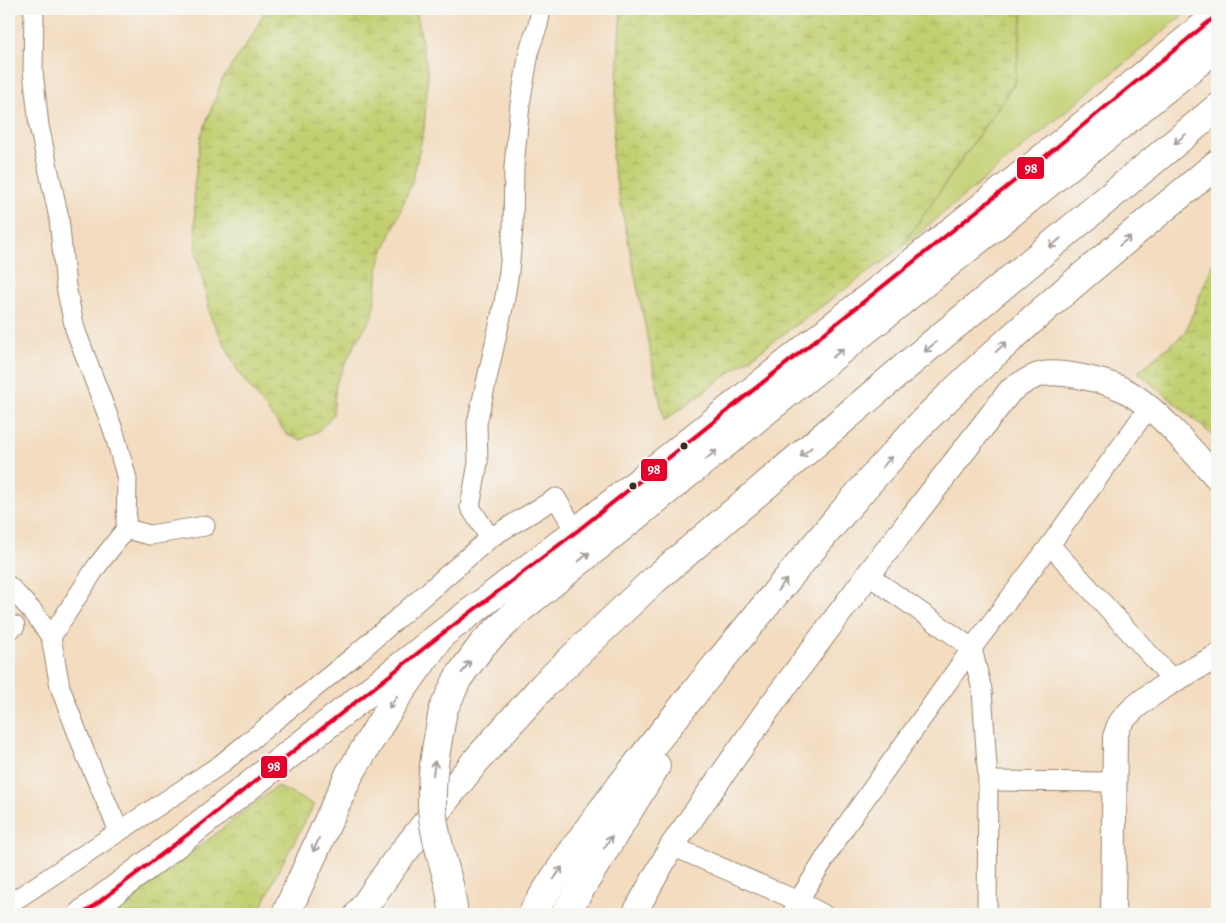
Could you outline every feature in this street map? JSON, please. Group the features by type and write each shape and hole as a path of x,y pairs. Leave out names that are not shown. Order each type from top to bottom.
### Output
{"highway":[{"path":"83,914 576,532 1053,150 1217,15"},
{"path":"454,914 437,836 432,803 433,776 443,710 458,678 483,644 520,609 1217,47"},
{"path":"360,914 394,864 475,762 544,685 653,581 925,350 1217,108"},
{"path":"532,914 580,840 618,788 807,554 933,411 1062,292 1217,164"},
{"path":"565,914 644,784 751,624"},
{"path":"286,914 349,774 394,701 442,634"}],"street":[{"path":"34,9 33,71 40,126 59,218 66,287 75,329 114,432 127,479 126,529 97,566 51,637"},
{"path":"490,538 470,507 478,463 477,423 504,303 509,272 513,227 514,167 520,104 530,47 538,25 541,9"},
{"path":"634,914 672,846 769,708 868,575 1010,391 1037,375 1053,372 1094,379 1121,388 1149,407 1217,478"},
{"path":"795,908 845,828 972,648 1050,545 1149,407"},
{"path":"9,904 220,765 354,656 490,538 556,498 576,532"},
{"path":"126,529 150,535 204,526"},
{"path":"1050,545 1174,680"},
{"path":"868,575 972,648 982,690 988,781 987,914"},
{"path":"9,586 34,612 51,637 60,688 85,753 119,831"},
{"path":"1113,914 1115,737 1120,724 1140,704 1174,680 1217,656"},
{"path":"988,781 1114,782"},
{"path":"672,846 795,908 824,914"}],"green space":[{"path":"266,9 416,9 428,75 424,129 412,182 379,263 373,315 355,344 336,383 333,415 318,431 301,440 287,435 240,375 211,318 196,250 194,187 201,136 222,80 253,34"},
{"path":"621,9 792,9 795,11 799,9 1023,9 1015,82 900,249 664,421 612,160"},
{"path":"1023,9 1190,9 900,249 1015,83"},
{"path":"1217,253 1217,439 1138,372 1185,333"},
{"path":"277,786 314,805 276,875 259,914 113,914"}],"transit line":[{"name":"98","path":"83,914 576,532 1053,150 1217,15"}]}
